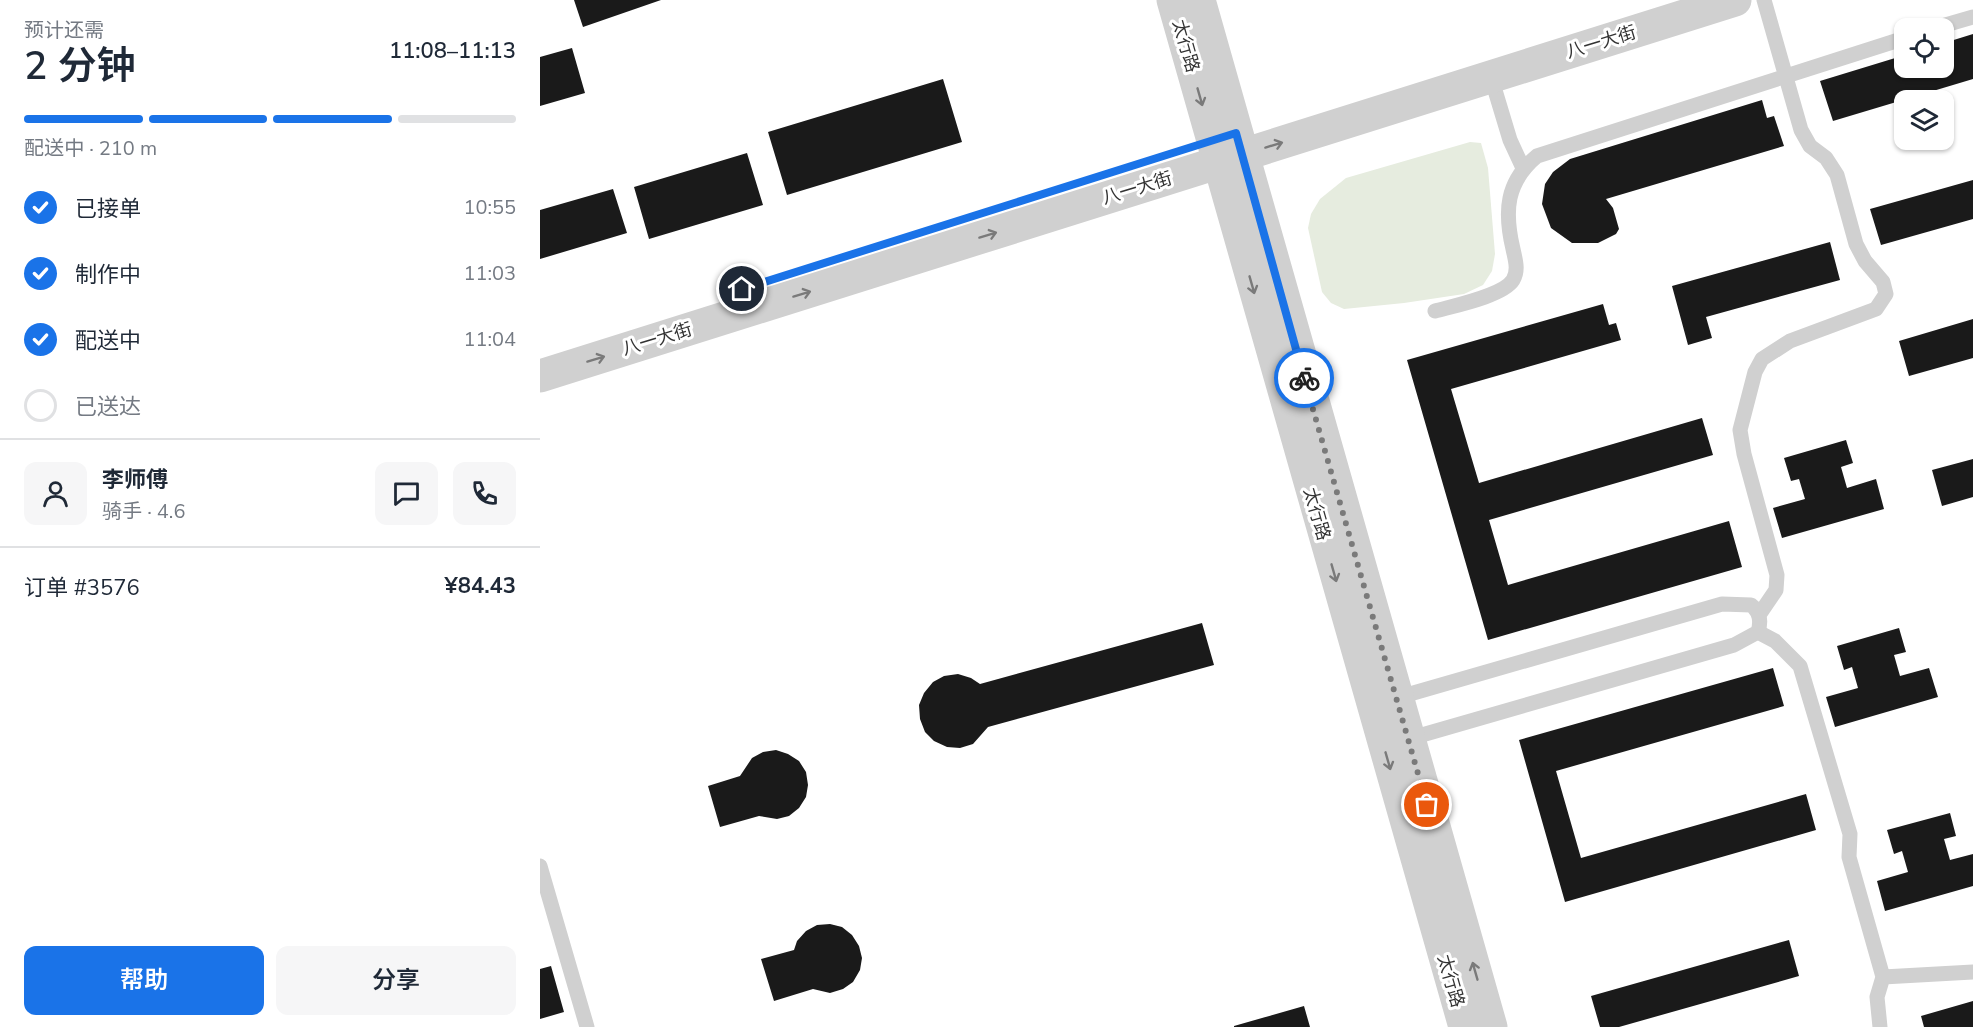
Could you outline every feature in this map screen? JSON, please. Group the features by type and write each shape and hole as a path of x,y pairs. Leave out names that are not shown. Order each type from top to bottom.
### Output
{"street":[{"name":"太行路","path":"1173,0 1227,148 1396,698 1491,1027"},
{"name":"太行路","path":"1199,0 1227,148 1465,1027"},
{"name":"八一大街","path":"540,376 1227,148 1660,0"},
{"name":"八一大街","path":"540,353 1227,148 1491,76 1735,0"}],"lane":[{"path":"1758,632 1759,615 1776,591 1777,575 1744,454 1740,430 1755,372 1762,359 1790,340 1876,309 1886,294 1884,282 1865,261 1856,244 1836,175 1826,158 1810,146 1801,130 1764,0"},
{"path":"1954,22 1973,17"},
{"path":"1435,311 1500,290 1513,280 1517,261 1509,228 1510,192 1523,168 1537,156 1894,41"},
{"path":"1491,76 1510,140 1523,168"},
{"path":"1396,698 1722,604 1752,605 1759,615"},
{"path":"1408,739 1734,645 1758,632"},
{"path":"1758,632 1775,641 1800,666 1850,834 1850,857 1884,977 1877,997 1880,1027"},
{"path":"540,866 587,1027"},
{"path":"1884,977 1973,972"}],"shaded area":[{"path":"1470,142 1481,143 1488,168 1495,254 1492,271 1483,285 1464,294 1404,303 1344,309 1331,303 1322,292 1308,228 1311,214 1320,199 1346,178"}],"building":[{"path":"574,0 661,0 583,27"},
{"path":"1973,34 1973,79 1936,90 1894,90 1894,103 1833,121 1820,81 1894,58 1894,78 1954,78 1954,40"},
{"path":"572,48 585,93 540,106 540,57"},
{"path":"943,79 962,142 787,195 768,132"},
{"path":"1762,100 1767,118 1774,116 1784,146 1606,199 1613,208 1619,229 1616,234 1598,243 1572,243 1551,228 1542,204 1545,184 1553,172 1570,159"},
{"path":"747,153 763,205 649,239 634,187"},
{"path":"1973,180 1973,219 1881,245 1870,209"},
{"path":"613,189 627,233 540,259 540,210"},
{"path":"1830,242 1840,280 1706,317 1712,338 1688,345 1672,286"},
{"path":"1603,304 1609,325 1616,323 1621,340 1451,389 1479,483 1702,418 1713,455 1489,520 1508,585 1729,521 1742,567 1488,640 1407,360"},
{"path":"1973,319 1973,358 1909,376 1899,341"},
{"path":"1846,440 1853,463 1841,467 1847,488 1876,479 1884,509 1782,538 1773,508 1805,499 1799,479 1791,481 1784,458"},
{"path":"1973,459 1973,497 1942,506 1932,470"},
{"path":"1202,623 1214,665 988,727 973,744 960,748 947,747 934,741 925,732 920,719 919,705 924,693 933,682 944,676 958,674 980,684"},
{"path":"1899,628 1906,652 1894,655 1900,676 1929,668 1938,697 1835,727 1826,697 1858,688 1852,667 1844,670 1837,646"},
{"path":"1773,668 1784,706 1556,771 1581,858 1806,794 1816,830 1565,902 1519,740"},
{"path":"776,750 799,761 806,772 808,785 806,797 799,808 789,816 777,819 759,816 720,827 708,786 740,776 752,758 763,752"},
{"path":"1950,813 1956,836 1944,839 1950,860 1973,854 1973,886 1885,911 1877,881 1908,872 1902,851 1894,854 1887,830"},
{"path":"830,924 842,927 852,935 859,946 862,958 860,970 853,982 843,989 830,993 813,989 774,1001 761,959 794,950 797,941 806,931 817,925"},
{"path":"1789,940 1799,976 1619,1027 1600,1027 1591,996"},
{"path":"551,966 564,1012 540,1019 540,969"},
{"path":"1973,1001 1973,1027 1924,1027 1921,1016"},
{"path":"1304,1006 1310,1027 1234,1027 1234,1026"}],"way so far":[{"path":"1304,378 1427,805"}],"route":[{"path":"742,289 1236,133 1304,378"}]}
